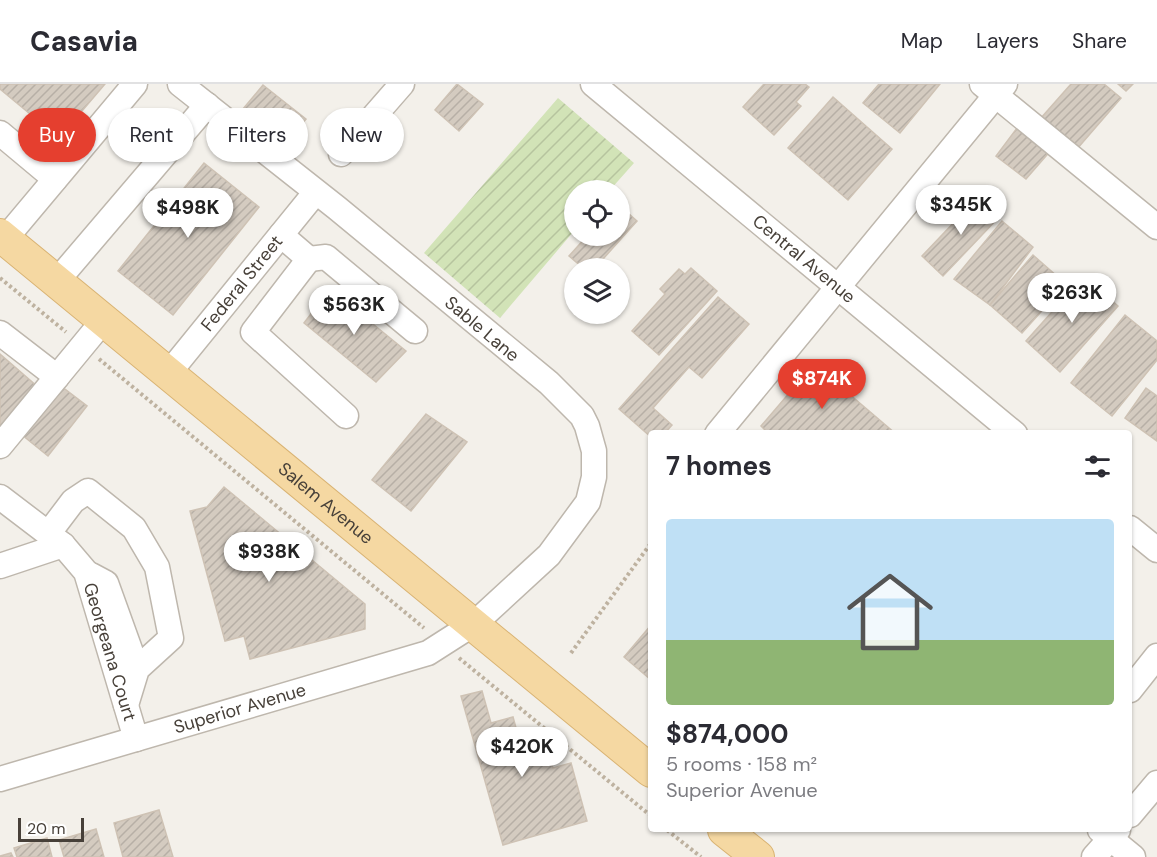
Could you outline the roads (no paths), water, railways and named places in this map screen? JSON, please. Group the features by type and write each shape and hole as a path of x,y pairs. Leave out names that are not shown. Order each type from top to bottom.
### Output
{"main road":[{"name":"Salem Avenue","path":"2,237 474,623 648,768"},
{"path":"727,832 758,857"}],"street":[{"path":"2,237 55,179 135,84"},
{"name":"Sable Lane","path":"180,84 315,193 337,208 549,383 582,416 594,451 594,477 588,502 549,555 474,623"},
{"path":"381,108 402,84"},
{"name":"Central Avenue","path":"593,84 1010,430"},
{"path":"720,430 839,287 994,88 1157,226"},
{"path":"56,282 207,105"},
{"path":"0,133 55,179"},
{"name":"Federal Street","path":"168,374 315,193"},
{"path":"280,236 309,259 326,257 415,332"},
{"path":"309,259 253,332 346,416"},
{"path":"0,446 103,321"},
{"path":"0,333 57,377"},
{"path":"0,566 56,539 73,501 88,491 134,528 157,567 171,638 136,669 126,705"},
{"name":"Georgeana Court","path":"0,497 56,539 86,572 136,739"},
{"path":"1132,530 1157,550"},
{"path":"86,572 106,583 136,669"},
{"name":"Superior Avenue","path":"0,779 417,656 442,644 474,623"},
{"path":"1132,687 1157,656"},
{"path":"1132,814 1157,783"},
{"path":"1094,857 1109,832 1133,857"}]}
